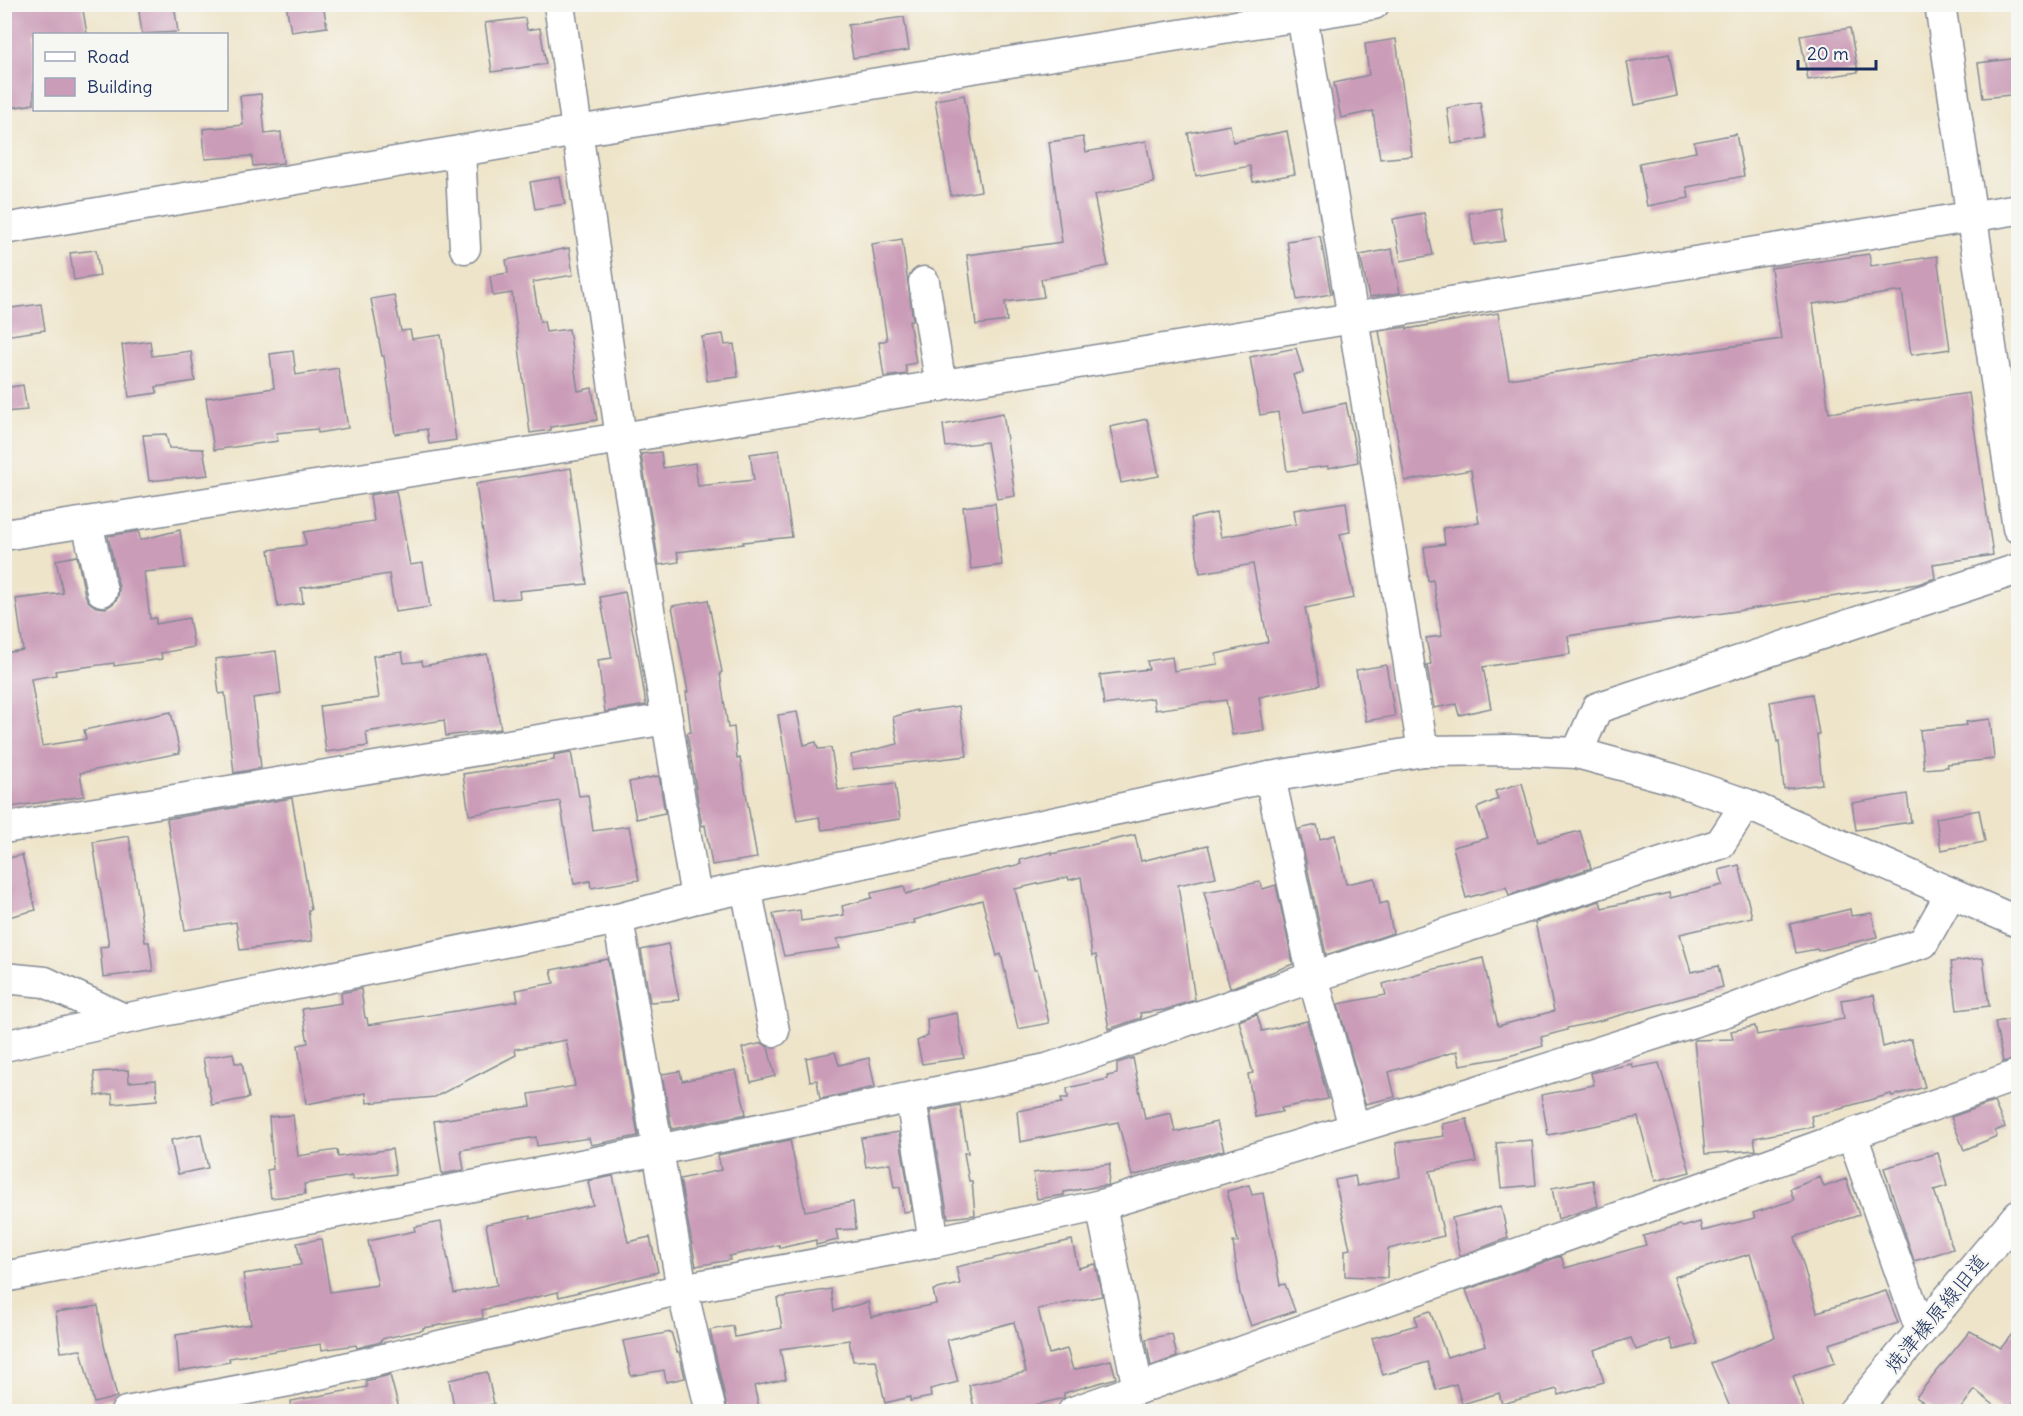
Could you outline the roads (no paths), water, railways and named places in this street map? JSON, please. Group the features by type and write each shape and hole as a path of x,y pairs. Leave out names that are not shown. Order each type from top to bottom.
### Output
{"street":[{"path":"559,4 621,438 696,898"},
{"path":"4,229 1301,10 1374,4"},
{"path":"1940,4 2019,528"},
{"path":"1301,10 1423,751"},
{"path":"460,151 465,248"},
{"path":"4,535 621,438 2019,209"},
{"path":"924,282 941,386"},
{"path":"87,522 102,591"},
{"path":"1577,753 1597,708 2019,569"},
{"path":"4,828 666,719"},
{"path":"4,1046 124,1019 618,919 746,887 1270,777 1423,751 1514,750 1577,753 1673,779 1746,804 2019,922"},
{"path":"1270,777 1313,977 1354,1127"},
{"path":"4,1277 658,1149 1047,1069 1313,977 1720,844 1746,804"},
{"path":"746,887 774,1031"},
{"path":"126,1412 294,1380 682,1290 934,1242 1101,1205 1471,1093 1727,1011 1838,969 1923,943 1951,893"},
{"path":"618,919 682,1290 711,1412"},
{"path":"4,978 45,982 124,1019"},
{"path":"1073,1412 2019,1076"},
{"path":"911,1098 934,1242"},
{"path":"1852,1135 1921,1331"},
{"path":"1101,1205 1138,1389"},
{"name":"焼津榛原線旧道","path":"1853,1412 2019,1215"}]}
